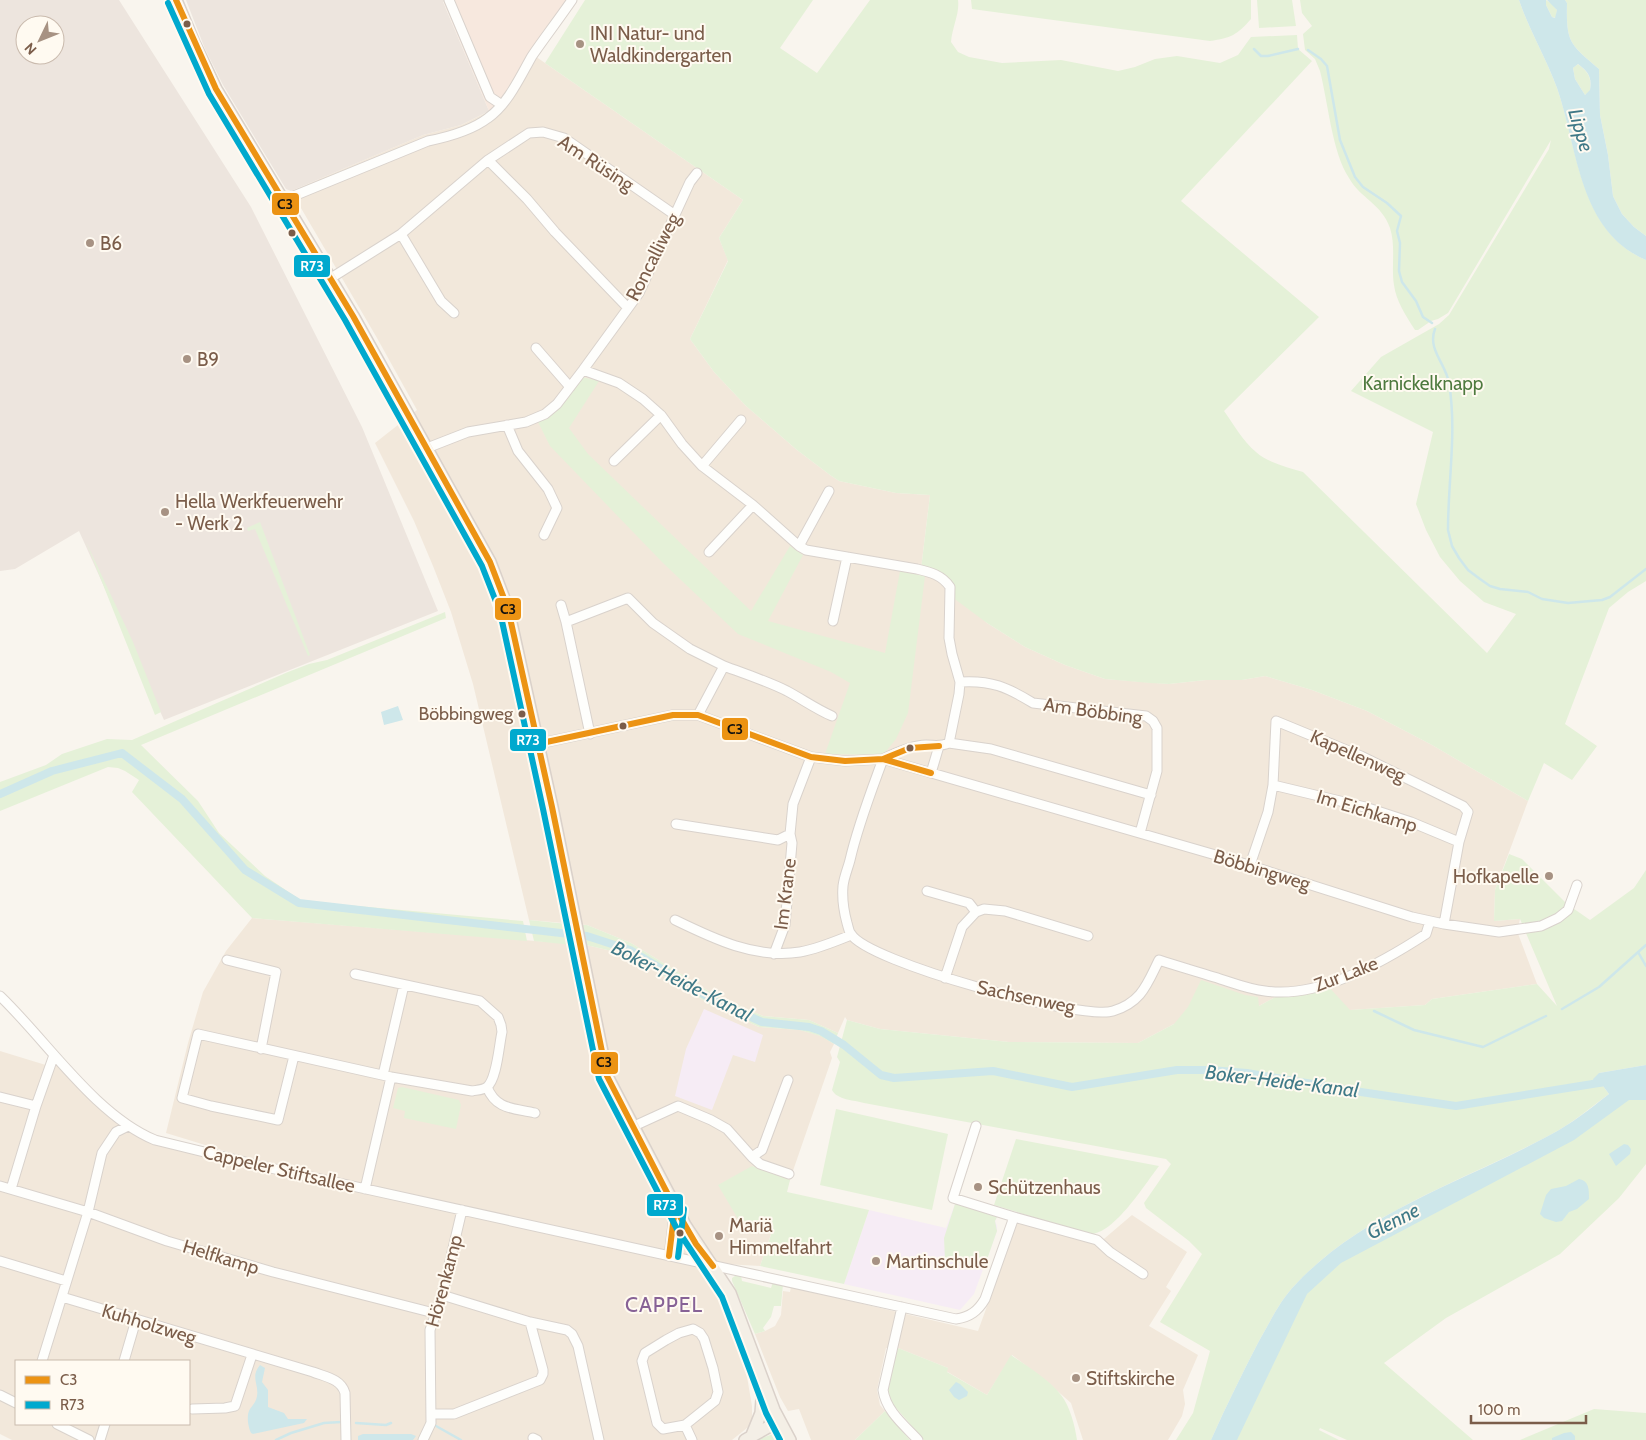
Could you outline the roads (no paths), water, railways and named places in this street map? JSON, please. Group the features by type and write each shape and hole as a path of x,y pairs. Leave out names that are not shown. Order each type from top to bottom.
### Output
{"main road":[{"path":"176,0 216,89 330,278 472,526 499,582 508,609 538,744 607,1076 675,1208 696,1244 730,1293 779,1421 790,1440"},
{"path":"748,1438 761,1413 764,1382"},
{"path":"748,1438 779,1421"}],"street":[{"path":"449,0 490,97 502,105"},
{"path":"284,200 428,141 450,137 488,118 502,105 572,0"},
{"name":"Am Rüsing","path":"330,278 402,234 488,160 529,133 543,132 564,138 675,215"},
{"path":"488,160 527,199 555,232 627,307"},
{"name":"Roncalliweg","path":"427,448 468,432 526,422 545,414 556,404 639,293 690,182 697,173"},
{"path":"402,234 441,301 454,313"},
{"path":"536,348 570,387"},
{"path":"583,370 619,383 643,398 661,415 682,444 702,466 753,505 798,546 806,550 933,573 946,580 950,587 949,638 960,682 949,743"},
{"path":"614,461 661,415"},
{"path":"702,466 741,420"},
{"path":"507,425 518,451 548,489 557,508 544,535"},
{"path":"798,546 829,491"},
{"path":"709,552 753,505"},
{"path":"833,621 847,557"},
{"path":"566,622 628,598 653,623 683,644 724,666 789,692 817,710 832,716"},
{"path":"561,605 590,734"},
{"path":"698,714 724,666"},
{"name":"Am Böbbing","path":"960,682 991,683 1033,703 1146,716 1153,721 1157,728 1158,771 1140,833"},
{"name":"Böbbingweg","path":"538,744 673,715 698,714 810,757 845,761 883,759 1140,833 1412,916 1444,924 1498,932 1541,926 1558,918 1568,910 1577,885"},
{"name":"Kapellenweg","path":"1250,866 1268,812 1273,784 1276,721 1361,756 1463,806 1468,812 1459,842 1444,924"},
{"path":"931,772 939,746 949,743 991,749 1151,795"},
{"name":"Böbbingweg","path":"883,759 896,752 924,744 939,746"},
{"name":"Im Krane","path":"774,954 785,925 792,842 790,834 793,804 810,757"},
{"path":"675,920 740,948 774,954 800,952 824,946 851,935 846,917 843,886 855,838 883,759"},
{"name":"Im Eichkamp","path":"1273,784 1365,807 1411,822 1459,842"},
{"name":"Im Krane","path":"676,824 778,840 790,834"},
{"path":"927,891 969,903 976,912"},
{"path":"945,978 962,927 976,912 991,909 1005,911 1088,936"},
{"name":"Zur Lake","path":"1160,960 1240,986 1266,991 1286,992 1317,988 1400,952 1426,934 1430,921"},
{"name":"Sachsenweg","path":"851,935 873,951 945,978 1002,994 1104,1012 1112,1011 1137,998 1143,992 1160,960"},
{"path":"228,960 276,972 262,1049"},
{"path":"294,1056 278,1120 182,1098 198,1034 387,1076 472,1091 487,1087 494,1075 502,1032 498,1017 480,1001 355,974"},
{"path":"365,1189 404,985"},
{"name":"Cappeler Stiftsallee","path":"0,996 95,1097 128,1126 140,1134 156,1140 365,1189 956,1319 971,1315 980,1308 1014,1217"},
{"path":"12,1189 36,1106 54,1055"},
{"path":"752,1157 762,1150 788,1080"},
{"path":"487,1087 494,1101 500,1105 535,1113"},
{"path":"0,1097 36,1106"},
{"path":"632,1127 678,1106 728,1129 760,1164 789,1174"},
{"path":"42,1360 88,1212 102,1153 116,1132 128,1126"},
{"path":"976,1126 953,1198 1097,1240 1110,1252 1143,1274"},
{"name":"Helfkamp","path":"0,1186 88,1212 167,1241 273,1272 434,1313"},
{"path":"669,1256 675,1208"},
{"name":"Hörenkamp","path":"423,1440 431,1423 430,1330 434,1313 442,1295 462,1210"},
{"path":"0,1262 66,1281"},
{"path":"442,1295 530,1322 567,1330 572,1334 578,1346 600,1440"},
{"name":"Kuhholzweg","path":"62,1297 313,1372 339,1382 344,1388 345,1393 346,1440"},
{"path":"902,1307 883,1390 884,1399 889,1409 918,1440"},
{"path":"124,1360 136,1320"},
{"path":"431,1414 454,1414 540,1380 543,1370 530,1322"},
{"path":"693,1329 700,1333 704,1340 718,1392 715,1401 685,1425 663,1429 657,1423 642,1361 645,1353 679,1333 693,1329"},
{"path":"192,1409 235,1406 252,1355"},
{"path":"0,1395 15,1402"},
{"path":"59,1425 89,1440"},
{"path":"100,1440 105,1425"},
{"path":"685,1425 692,1440"}],"water":[{"name":"Lippe","path":"1519,0 1546,0 1546,5 1552,17 1555,18 1557,10 1547,0 1565,0 1567,3 1567,27 1572,42 1599,69 1600,115 1608,155 1613,196 1622,214 1646,236 1646,260 1624,247 1606,229 1593,209 1576,161 1557,88","holes":["1578,64 1591,82 1590,90 1585,95 1575,79 1573,68"]},
{"path":"398,706 403,720 384,725 381,712"},
{"name":"Glenne","path":"1646,1065 1646,1100 1629,1100 1574,1140 1341,1263 1307,1294 1237,1440 1211,1440 1246,1366 1276,1311 1290,1290 1323,1259 1383,1217 1550,1135 1588,1111 1609,1094 1603,1086 1596,1087 1593,1079 1599,1073"},
{"path":"1624,1144 1628,1145 1631,1149 1630,1154 1616,1166 1609,1154"},
{"path":"1579,1179 1587,1184 1589,1199 1577,1209 1569,1212 1562,1221 1556,1222 1544,1218 1540,1214 1546,1195 1551,1189 1566,1186"},
{"path":"260,1365 265,1368 262,1382 268,1390 268,1407 284,1413 288,1419 307,1419 304,1423 251,1433 248,1424 248,1414 257,1398 255,1377"},
{"path":"956,1382 968,1392 967,1396 959,1400 949,1390"},
{"path":"1571,1432 1575,1436 1575,1440 1552,1440 1552,1438"},
{"path":"363,1434 411,1434 416,1436 413,1440 358,1440 358,1436"}],"waterway":[{"path":"1254,49 1261,56 1298,49"},
{"path":"1308,50 1327,66 1340,140 1355,177 1363,187 1387,203 1401,216 1397,231 1400,243 1399,271 1402,282 1416,301 1423,317 1432,323"},
{"path":"1435,329 1433,343 1447,376 1451,401 1452,438 1448,530 1452,546 1468,570 1490,586 1528,592 1542,599 1568,603 1602,600 1610,597 1646,569"},
{"name":"Boker-Heide-Kanal","path":"0,794 52,771 122,753 182,799 245,870 299,903 587,936 630,950 713,1000 762,1022 809,1027 821,1031 844,1045 881,1075 894,1078 993,1071 1072,1087 1177,1070 1210,1070 1247,1073 1456,1106 1605,1082"},
{"path":"1562,1009 1599,987 1646,945"},
{"path":"1638,952 1646,966"},
{"path":"1374,1011 1414,1030 1483,1047 1546,1016"},
{"path":"276,1440 291,1433 324,1423 341,1422"},
{"path":"356,1423 386,1425 391,1423"},
{"path":"436,1426 461,1440"}],"place":[{"name":"INI Natur- und Waldkindergarten","path":"580,44"},
{"name":"B6","path":"90,243"},
{"name":"B9","path":"187,359"},
{"name":"Hella Werkfeuerwehr - Werk 2","path":"165,512"},
{"name":"Böbbingweg","path":"522,714"},
{"name":"Hofkapelle","path":"1549,876"},
{"name":"Schützenhaus","path":"978,1187"},
{"name":"Mariä Himmelfahrt","path":"719,1236"},
{"name":"Martinschule","path":"876,1261"},
{"name":"Stiftskirche","path":"1076,1378"}],"district":[{"name":"CAPPEL","path":"664,1304"}],"park label":[{"name":"Karnickelknapp","path":"1423,383"}]}
